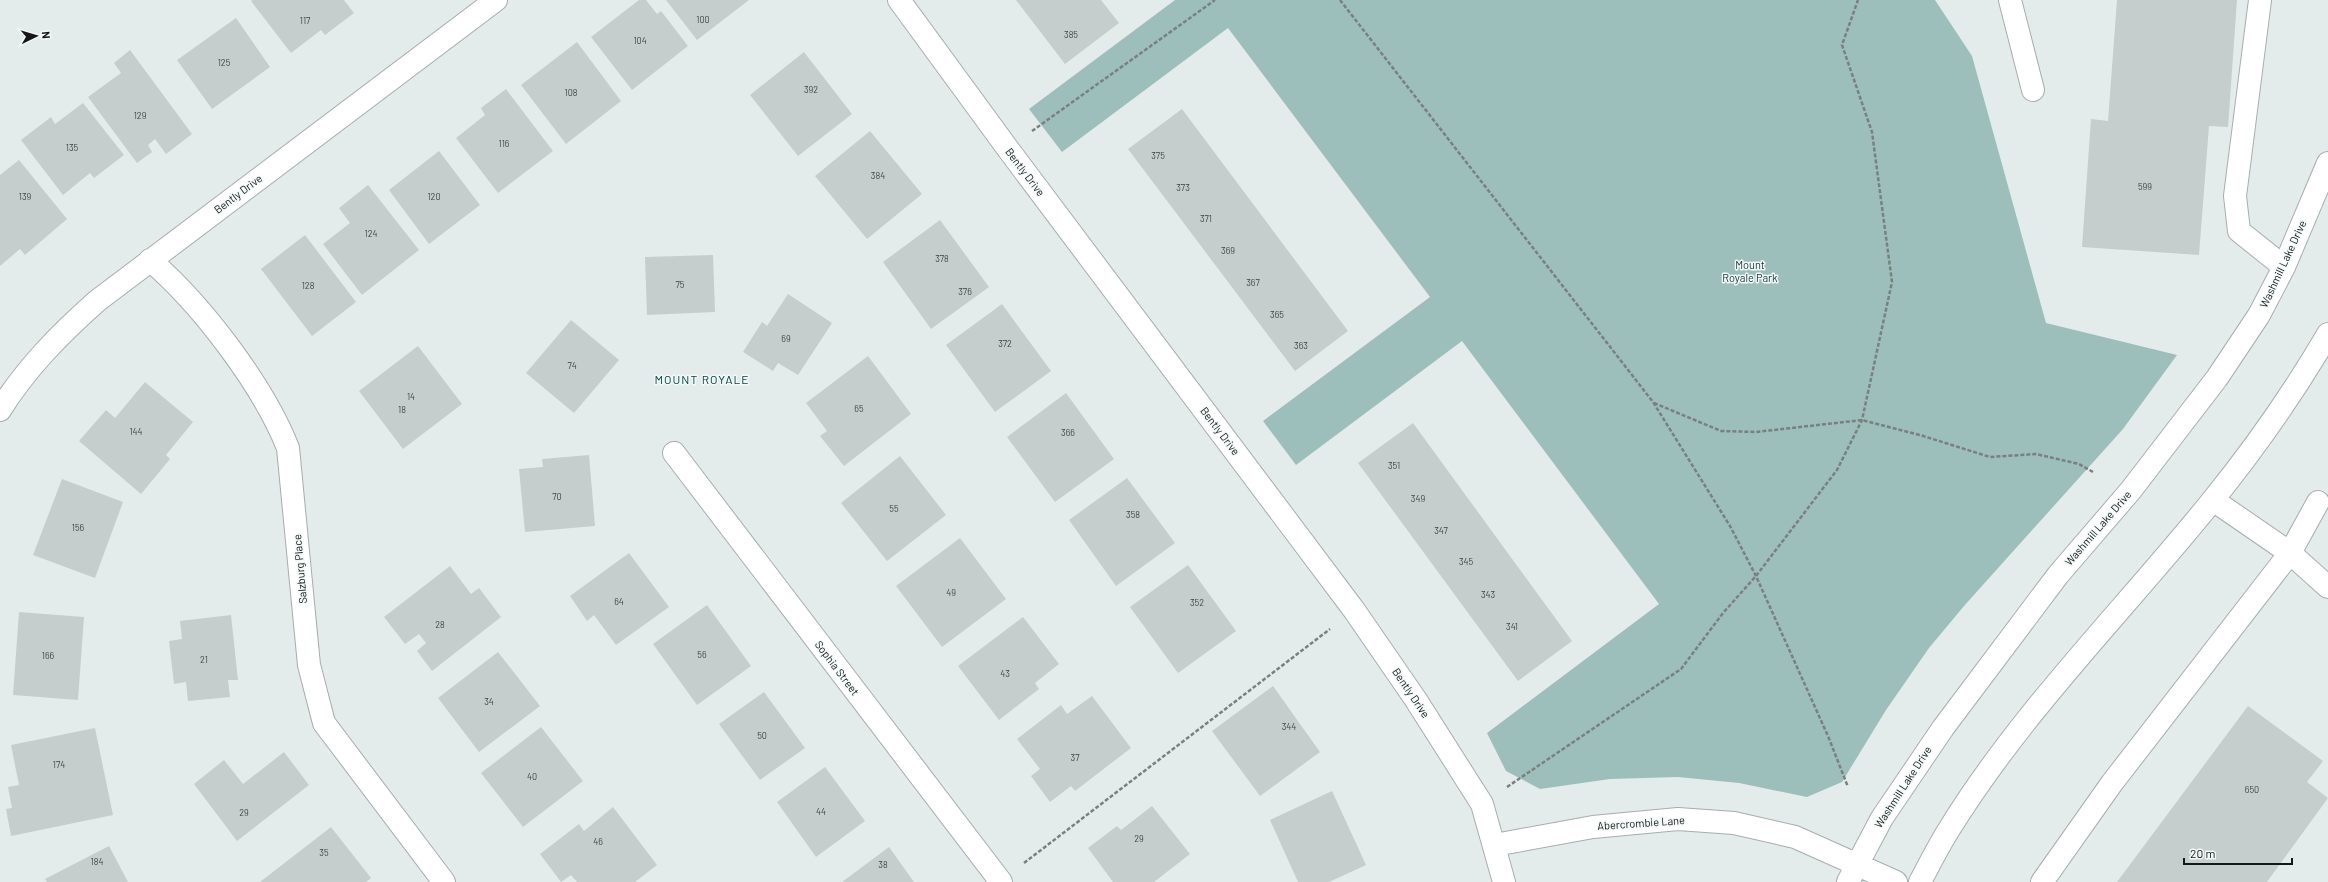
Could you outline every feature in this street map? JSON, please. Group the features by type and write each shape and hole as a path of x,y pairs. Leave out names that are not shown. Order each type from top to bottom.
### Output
{"street":[{"name":"Bently Drive","path":"0,410 38,357 67,328 150,260 496,0"},
{"name":"Bently Drive","path":"899,0 1008,149 1354,610 1419,705 1482,804 1495,844 1504,882"},
{"path":"2010,0 2033,90"},
{"path":"2260,0 2235,196 2239,231 2284,266"},
{"name":"Washmill Lake Drive","path":"1852,872 1882,818 1943,728 2058,575 2131,490 2217,378 2259,315 2284,266 2328,164"},
{"name":"Salzburg Place","path":"150,260 175,283 210,325 264,398 278,422 288,448 309,665 324,723 444,882"},
{"path":"1920,882 1948,831 1989,770 2077,660 2213,500 2300,382 2328,334"},
{"name":"Sophia Street","path":"674,453 1000,882"},
{"path":"2213,500 2290,553 2328,587"},
{"path":"2042,882 2112,783 2290,553 2318,502"},
{"name":"Abercrombie Lane","path":"1495,844 1593,826 1678,819 1734,823 1795,837 1852,872 1896,882"}],"path":[{"path":"1008,149 1215,0"},
{"path":"1340,0 1653,402 1730,526 1756,576 1828,736 1848,787"},
{"path":"1482,804 1681,669 1723,613 1756,576 1837,470 1862,420 1892,282 1872,132 1842,45 1858,0"},
{"path":"1653,402 1721,431 1756,432 1862,420 1920,435 1990,457 2036,454 2079,464 2092,472"},
{"path":"1000,882 1354,610"}],"green space":[{"name":"Mount Royale Park","path":"1175,0 1935,0 1972,56 2046,323 2177,355 2123,429 1964,606 1929,648 1886,710 1842,782 1807,797 1739,783 1678,777 1610,779 1540,789 1506,771 1487,733 1659,604 1462,341 1296,465 1263,421 1430,297 1228,28 1062,152 1029,109"}],"building":[{"path":"344,0 354,13 325,35 321,30 291,53 251,1"},
{"path":"639,0 646,0 657,14 661,11 688,46 632,90 591,37"},
{"path":"666,0 749,0 697,40"},
{"path":"1016,0 1101,0 1119,23 1065,64"},
{"path":"2117,0 2237,0 2228,127 2209,126 2199,255 2082,247 2091,119 2108,121"},
{"path":"236,18 270,67 212,109 177,60"},
{"path":"577,42 621,101 566,144 521,85"},
{"path":"130,50 192,134 166,154 155,139 148,145 152,152 137,163 88,97 121,73 114,63"},
{"path":"804,52 852,114 798,156 750,95"},
{"path":"506,89 553,151 498,193 456,138 485,115 481,108"},
{"path":"83,103 124,155 94,178 90,173 63,195 21,140 51,117 55,124"},
{"path":"1182,109 1348,331 1295,371 1128,149"},
{"path":"870,131 922,194 867,239 815,176"},
{"path":"439,151 480,205 429,244 389,190"},
{"path":"19,160 67,219 25,255 20,249 0,266 0,175"},
{"path":"368,185 419,250 362,295 323,244 350,223 339,208"},
{"path":"940,220 989,287 931,329 883,262"},
{"path":"305,235 356,302 312,336 261,269"},
{"path":"713,255 715,312 647,315 645,257"},
{"path":"788,294 832,323 798,375 778,363 773,371 743,352 762,322 767,326"},
{"path":"1002,304 1051,371 995,412 946,345"},
{"path":"571,320 619,360 574,413 526,373"},
{"path":"418,346 462,404 403,449 359,391"},
{"path":"868,356 911,414 844,466 820,436 827,431 806,403"},
{"path":"145,382 193,422 166,455 170,459 141,494 79,441 106,410 115,418"},
{"path":"1066,393 1114,459 1055,502 1007,437"},
{"path":"1413,423 1572,641 1518,681 1358,463"},
{"path":"589,455 595,526 525,532 519,469 543,467 542,459"},
{"path":"900,456 946,515 887,561 841,503"},
{"path":"1127,478 1175,543 1116,586 1069,520"},
{"path":"62,479 123,502 95,578 33,555"},
{"path":"960,538 1006,599 942,647 896,586"},
{"path":"629,553 669,607 616,645 594,615 587,621 570,596"},
{"path":"1188,565 1236,631 1178,673 1130,607"},
{"path":"450,566 471,594 479,588 501,617 432,671 417,651 426,643 419,634 405,644 384,617"},
{"path":"707,605 751,666 697,705 653,644"},
{"path":"19,612 84,617 78,700 13,695"},
{"path":"231,615 238,680 228,680 230,697 188,701 186,682 174,684 169,641 182,639 180,621"},
{"path":"1023,617 1059,664 1035,683 1039,689 999,720 958,666"},
{"path":"498,652 540,706 479,752 438,698"},
{"path":"1273,686 1320,752 1260,796 1212,731"},
{"path":"764,692 805,748 760,780 719,724"},
{"path":"1092,696 1131,748 1075,791 1071,786 1050,802 1031,776 1040,769 1017,739 1061,705 1067,714"},
{"path":"2248,706 2323,761 2307,782 2328,798 2267,882 2117,882"},
{"path":"541,727 583,781 523,827 481,773"},
{"path":"95,728 113,815 11,836 6,809 12,808 8,787 19,785 11,745"},
{"path":"284,752 309,785 237,841 194,784 224,760 243,784"},
{"path":"825,767 865,821 816,857 777,802"},
{"path":"1332,791 1366,865 1329,882 1298,882 1270,820"},
{"path":"1152,806 1190,854 1154,882 1113,882 1088,848 1117,826 1121,830"},
{"path":"613,807 657,865 635,882 577,882 571,875 561,882 540,854 579,824 584,831"},
{"path":"331,827 371,878 366,882 260,882"},
{"path":"109,846 128,882 47,882 45,879"},
{"path":"889,847 914,882 842,882"}],"district":[{"name":"MOUNT ROYALE","path":"702,380"}]}
